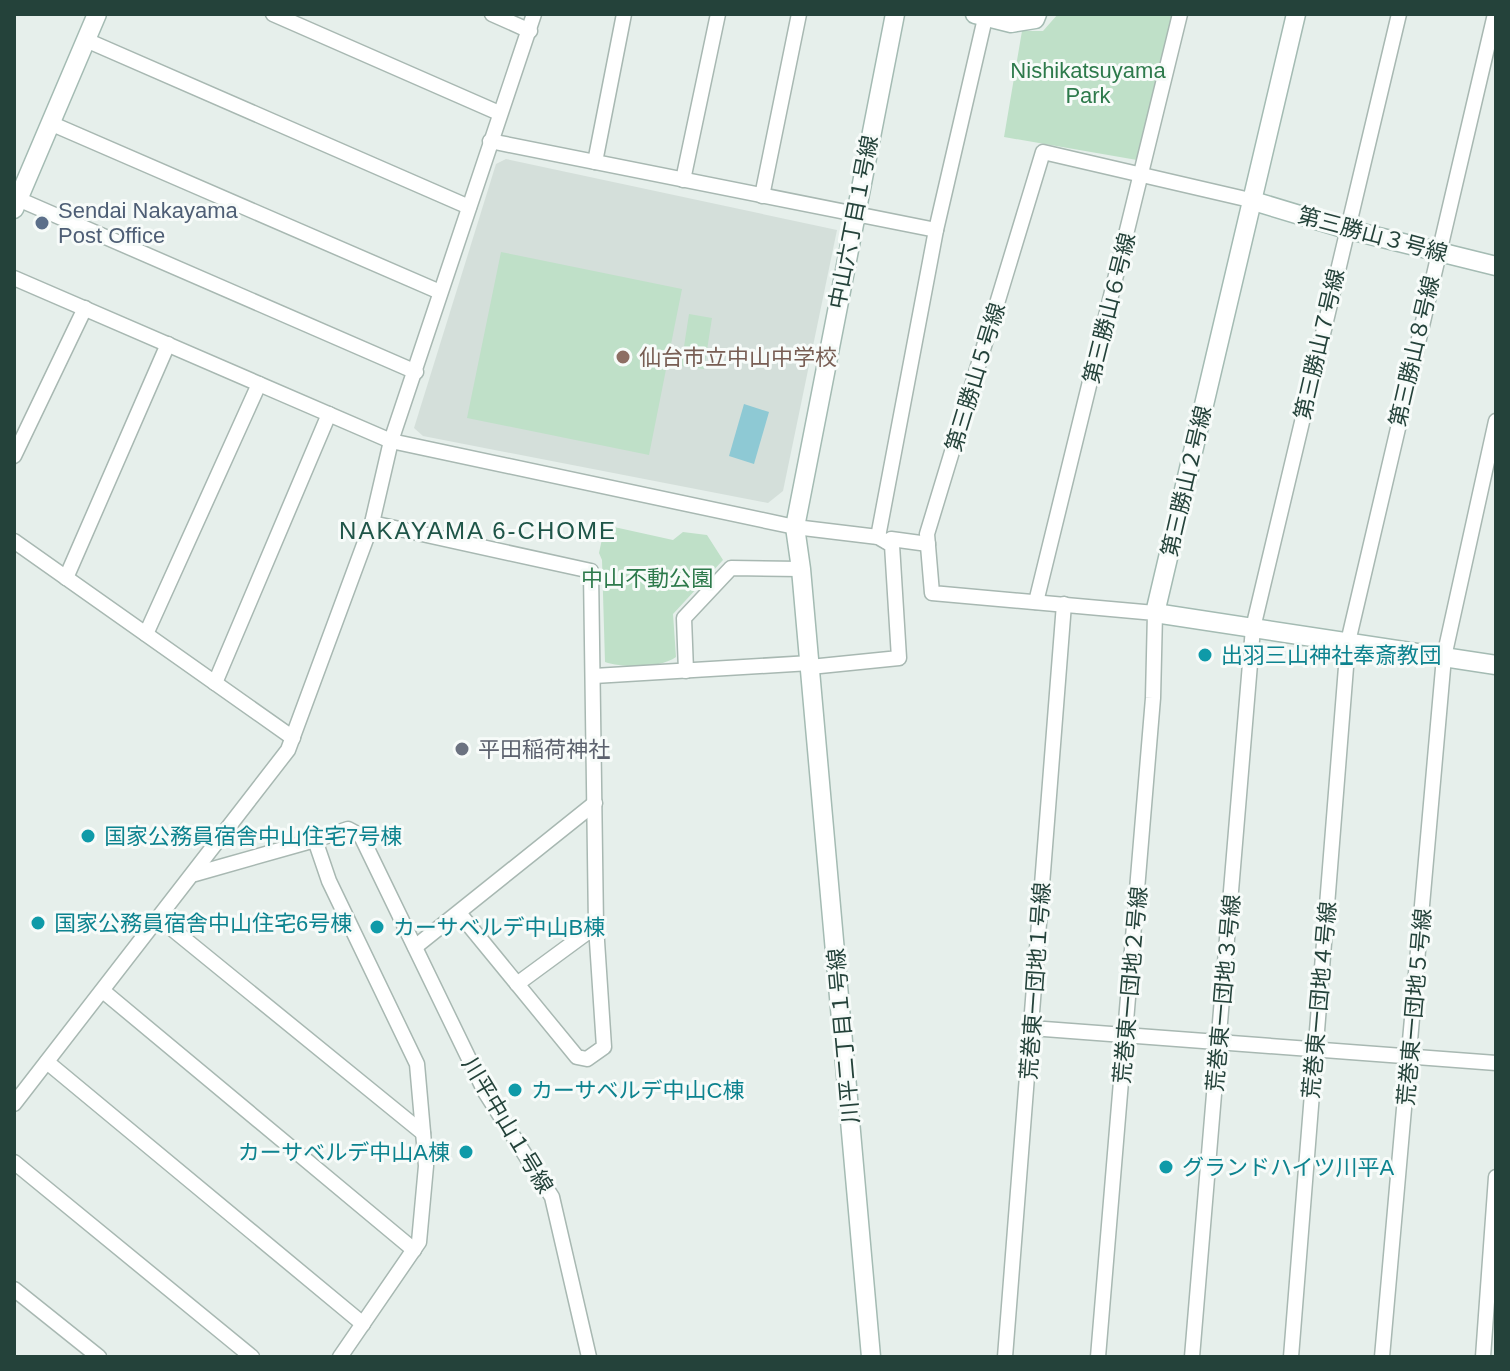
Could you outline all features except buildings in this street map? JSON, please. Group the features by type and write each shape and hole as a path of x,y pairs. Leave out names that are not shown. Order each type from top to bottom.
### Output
{"street":[{"path":"97,14 16,204 416,372"},
{"path":"273,14 499,113"},
{"path":"492,14 530,31"},
{"path":"14,1104 288,750 372,523 391,441 534,14"},
{"path":"595,162 624,14"},
{"path":"683,180 718,14"},
{"path":"762,196 799,14"},
{"name":"中山六丁目１号線","path":"814,715 795,527 895,14"},
{"path":"883,539 936,230 982,15 1011,23 1035,19 1037,14"},
{"name":"第三勝山６号線","path":"1036,602 1180,14"},
{"name":"第三勝山２号線","path":"1155,613 1296,14"},
{"name":"第三勝山７号線","path":"1253,628 1399,14"},
{"name":"第三勝山８号線","path":"1348,642 1437,251 1495,14"},
{"path":"86,40 469,207"},
{"path":"50,123 440,292"},
{"path":"490,141 936,230"},
{"name":"第三勝山５号線","path":"1155,613 932,593 927,534 1043,152 1250,200"},
{"name":"第三勝山３号線","path":"1250,200 1346,229 1496,266"},
{"path":"14,278 391,441 795,527 928,544"},
{"path":"14,456 85,308"},
{"path":"66,578 168,344"},
{"path":"146,634 259,384"},
{"path":"215,683 329,414"},
{"name":"荒巻東一団地５号線","path":"1382,1357 1444,657 1496,421"},
{"path":"372,523 591,571 596,926 604,1047 587,1059 577,1057 459,913"},
{"path":"594,676 899,658 892,545 883,539"},
{"path":"14,541 293,738"},
{"path":"686,671 684,618 731,568 801,569"},
{"name":"荒巻東一団地１号線","path":"1005,1357 1064,604"},
{"path":"1155,613 1496,665"},
{"name":"荒巻東一団地２号線","path":"1098,1357 1153,698 1155,613"},
{"name":"荒巻東一団地３号線","path":"1192,1357 1253,628"},
{"name":"荒巻東一団地４号線","path":"1291,1357 1348,642"},
{"name":"川平二丁目１号線","path":"814,715 871,1357"},
{"path":"415,947 595,803"},
{"name":"川平中山１号線","path":"195,874 348,829 361,836 485,1092 552,1197 589,1357"},
{"path":"315,840 329,881 417,1064 426,1166 419,1242 340,1357"},
{"path":"160,919 423,1133"},
{"path":"517,984 596,926"},
{"path":"103,991 414,1250"},
{"path":"1031,1028 1496,1063"},
{"path":"47,1062 363,1324"},
{"path":"14,1162 252,1357"},
{"path":"1483,1357 1496,1177"},
{"path":"14,1289 99,1357"}],"shaded area":[{"name":"仙台市立中山中学校","path":"506,159 837,230 783,491 768,503 423,436 414,428 496,164"}],"green space":[{"name":"Nishikatsuyama Park","path":"1058,14 1176,14 1137,160 1004,137 1022,31 1043,31"},
{"path":"501,252 682,289 649,455 467,418"},
{"path":"689,314 712,318 704,369 681,366"},
{"name":"中山不動公園","path":"605,525 673,540 683,532 707,535 723,560 673,614 676,657 669,661 642,666 605,662 602,560 599,553"}],"water":[{"path":"744,404 769,412 754,464 729,456"}],"place":[{"name":"Sendai Nakayama Post Office","path":"42,223"},
{"name":"仙台市立中山中学校","path":"623,357"},
{"name":"出羽三山神社奉斎教団","path":"1205,655"},
{"name":"平田稲荷神社","path":"462,749"},
{"name":"国家公務員宿舎中山住宅7号棟","path":"88,836"},
{"name":"国家公務員宿舎中山住宅6号棟","path":"38,923"},
{"name":"カーサベルデ中山B棟","path":"377,927"},
{"name":"カーサベルデ中山C棟","path":"515,1090"},
{"name":"カーサベルデ中山A棟","path":"466,1152"},
{"name":"グランドハイツ川平A","path":"1166,1167"}],"district":[{"name":"NAKAYAMA 6-CHOME","path":"478,531"}]}
